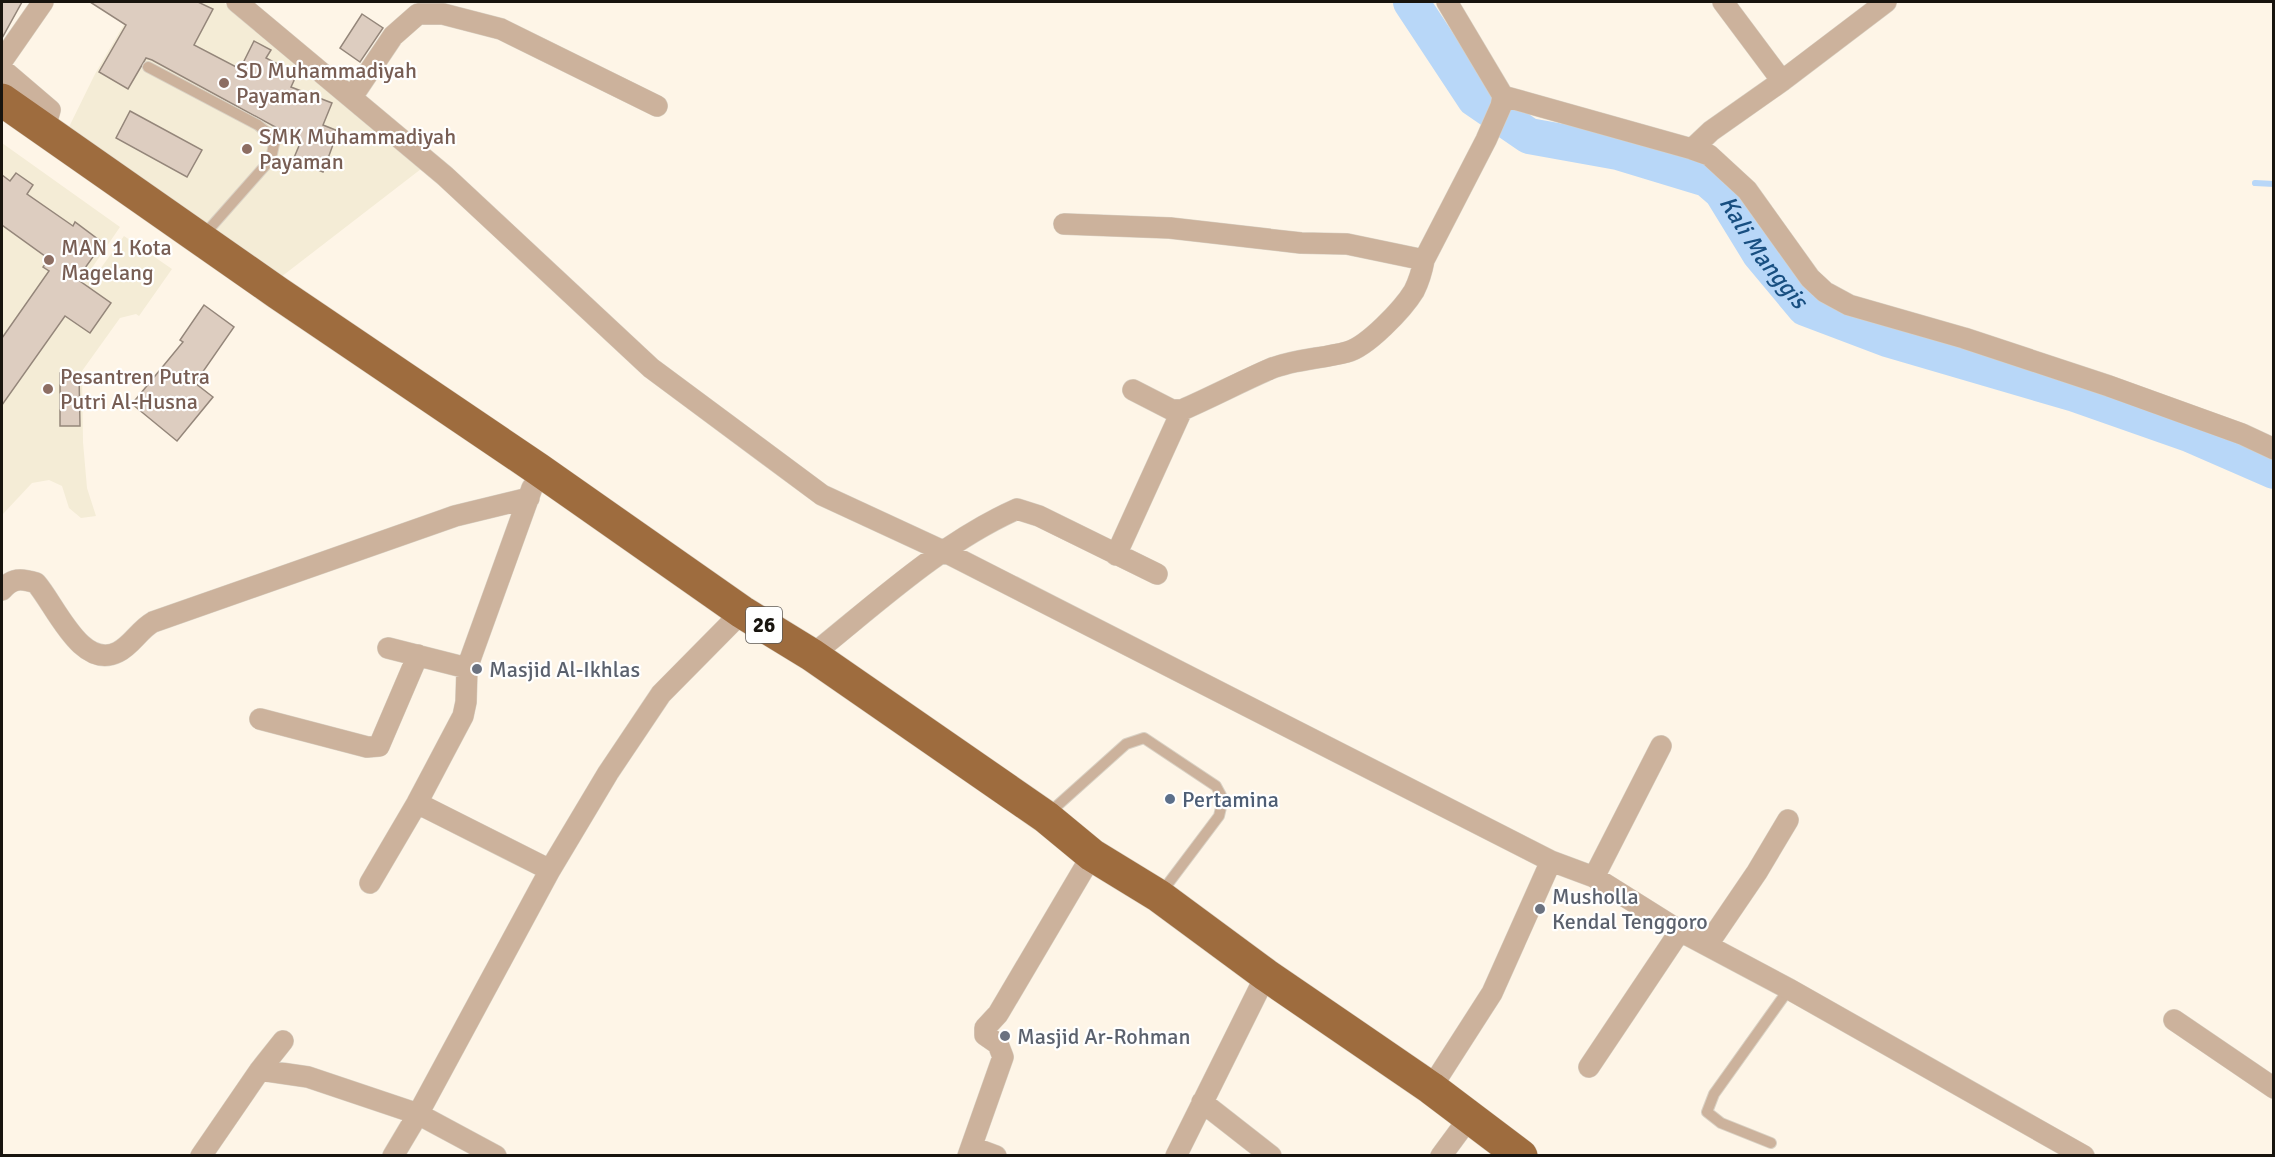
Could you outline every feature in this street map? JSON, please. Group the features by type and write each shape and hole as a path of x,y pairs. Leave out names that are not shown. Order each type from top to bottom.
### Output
{"highway":[{"name":"26","path":"7,108 201,238 288,300 533,483 812,655 1046,816 1092,855 1159,896 1266,975 1431,1088 1521,1155"}],"street":[{"path":"2,61 43,2"},
{"path":"237,2 445,176 651,368 822,495 943,551 1551,861 1594,877 1680,931 1708,944 2084,1155"},
{"path":"1447,2 1502,101 1709,155 1747,190 1810,278 1824,292 1849,305 1964,338 2109,386 2242,434 2274,449"},
{"path":"1723,2 1782,81"},
{"path":"1692,149 1711,131 1782,81 1886,2"},
{"path":"352,97 393,36 418,14 443,14 501,29 657,106"},
{"path":"2,69 50,110 44,131"},
{"path":"1133,390 1172,410 1182,410 1270,369 1349,352 1365,343 1413,292 1422,273 1424,260 1486,140 1502,101"},
{"path":"1064,224 1170,228 1301,243 1347,244 1424,260"},
{"path":"1116,555 1182,410"},
{"path":"2,590 15,579 36,584 79,643 104,656 116,654 127,647 145,627 153,622 455,516 533,483"},
{"path":"370,883 417,803 463,716 466,702 466,668 533,483"},
{"path":"812,655 943,551 999,517 1017,509 1039,516 1157,574"},
{"path":"393,1155 418,1114 549,870 608,773 661,694 742,612"},
{"path":"388,648 466,668"},
{"path":"260,718 367,747 380,746 418,655"},
{"path":"1594,877 1661,746"},
{"path":"417,803 549,870"},
{"path":"1708,944 1757,872 1788,820"},
{"path":"996,1155 970,1151 1003,1057 998,1044 985,1035 985,1028 998,1014 1092,855"},
{"path":"1431,1088 1492,993 1551,861"},
{"path":"1589,1066 1680,931"},
{"path":"1176,1155 1266,975"},
{"path":"2174,1020 2274,1088"},
{"path":"201,1155 283,1041"},
{"path":"260,1070 308,1077 418,1114 496,1155"},
{"path":"1202,1102 1271,1155"},
{"path":"1441,1155 1469,1118"}],"lane":[{"path":"148,67 258,125 275,139 271,159 201,238"},
{"path":"1046,816 1126,744 1144,738 1216,786 1223,799 1219,816 1159,896"},
{"path":"1772,1143 1721,1123 1707,1112 1714,1094 1789,989"}],"shaded area":[{"name":"SMK Muhammadiyah Payaman","path":"137,2 223,2 421,169 281,277 68,129 95,74"},
{"path":"2,143 120,227 87,275 93,279 124,236 172,269 139,316 136,314 120,318 82,371 83,442 87,488 96,516 81,518 69,508 62,486 49,480 32,483 2,515"}],"building":[{"path":"2,2 22,2 2,38"},
{"path":"90,2 198,2 213,9 194,45 240,69 254,41 271,50 266,58 297,74 291,87 332,103 323,125 338,131 323,172 293,160 301,141 152,60 146,58 128,89 99,72 126,25"},
{"path":"362,14 383,28 360,62 340,48"},
{"path":"130,111 202,150 187,177 116,138"},
{"path":"16,173 33,185 27,194 73,226 75,222 103,243 77,279 111,303 90,333 65,316 2,405 2,338 49,271 43,267 49,259 2,225 2,175 10,181"},
{"path":"204,305 234,327 195,383 213,397 177,441 132,404 183,342 180,340"},
{"path":"60,373 79,373 80,426 60,426"}],"waterway":[{"name":"Kali Manggis","path":"1411,2 1475,99 1529,136 1618,152 1707,179 1722,192 1760,254 1805,308 1887,339 2075,394 2189,434 2274,471"},
{"path":"2255,183 2274,184"}],"place":[{"name":"SD Muhammadiyah Payaman","path":"224,83"},
{"name":"SMK Muhammadiyah Payaman","path":"247,149"},
{"name":"MAN 1 Kota Magelang","path":"49,260"},
{"name":"Pesantren Putra Putri Al-Husna","path":"48,389"},
{"name":"Masjid Al-Ikhlas","path":"477,669"},
{"name":"Pertamina","path":"1170,799"},
{"name":"Musholla Kendal Tenggoro","path":"1540,909"},
{"name":"Masjid Ar-Rohman","path":"1005,1036"}]}
